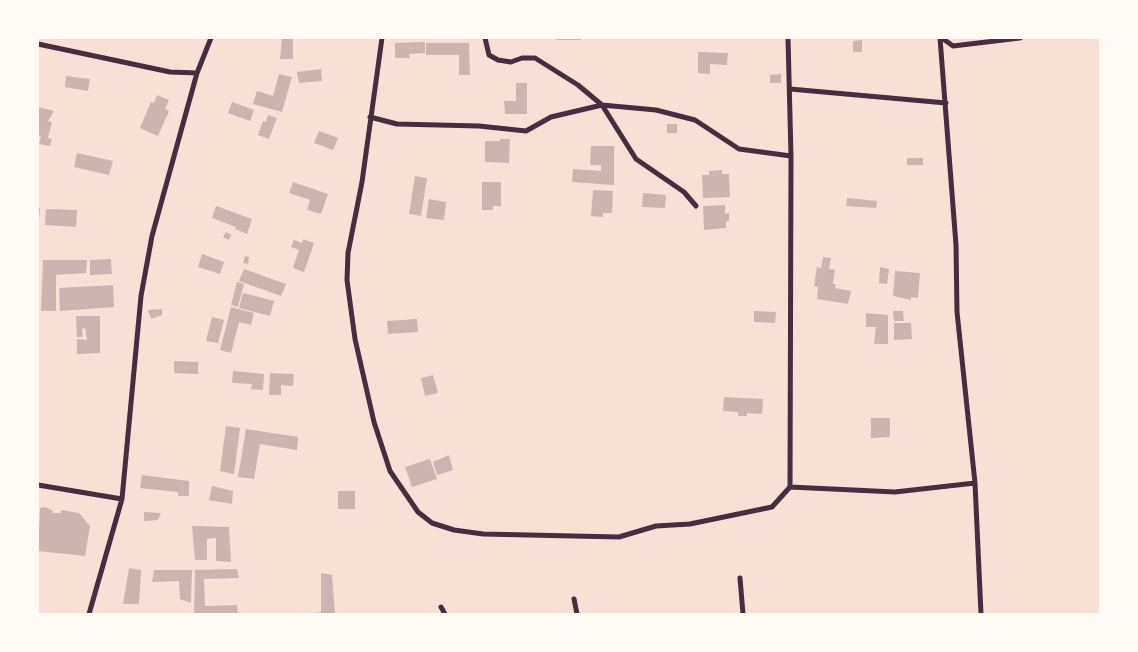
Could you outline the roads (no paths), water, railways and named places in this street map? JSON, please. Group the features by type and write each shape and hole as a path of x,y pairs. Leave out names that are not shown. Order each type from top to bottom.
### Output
{"street":[{"path":"89,614 122,499 141,296 152,236 197,73 211,38"},
{"path":"382,38 362,182 348,253 347,280 354,339 374,422 390,471 418,512 432,522 454,530 483,534 619,537 656,526 690,524 772,507 790,487 791,156 788,38"},
{"path":"485,38 489,55 511,62 522,58 535,58 578,85 602,104 636,159 684,192 696,206"},
{"path":"941,38 953,46 1020,38"},
{"path":"941,38 956,245 957,312 975,483 982,614"},
{"path":"38,44 154,69 197,73"},
{"path":"790,89 946,103"},
{"path":"370,117 397,124 479,126 526,131 551,117 602,104 656,110 694,120 739,149 791,156"},
{"path":"790,487 896,492 975,483"},
{"path":"38,485 122,499"},
{"path":"740,578 742,614"},
{"path":"574,599 577,614"},
{"path":"441,607 445,614"}]}
